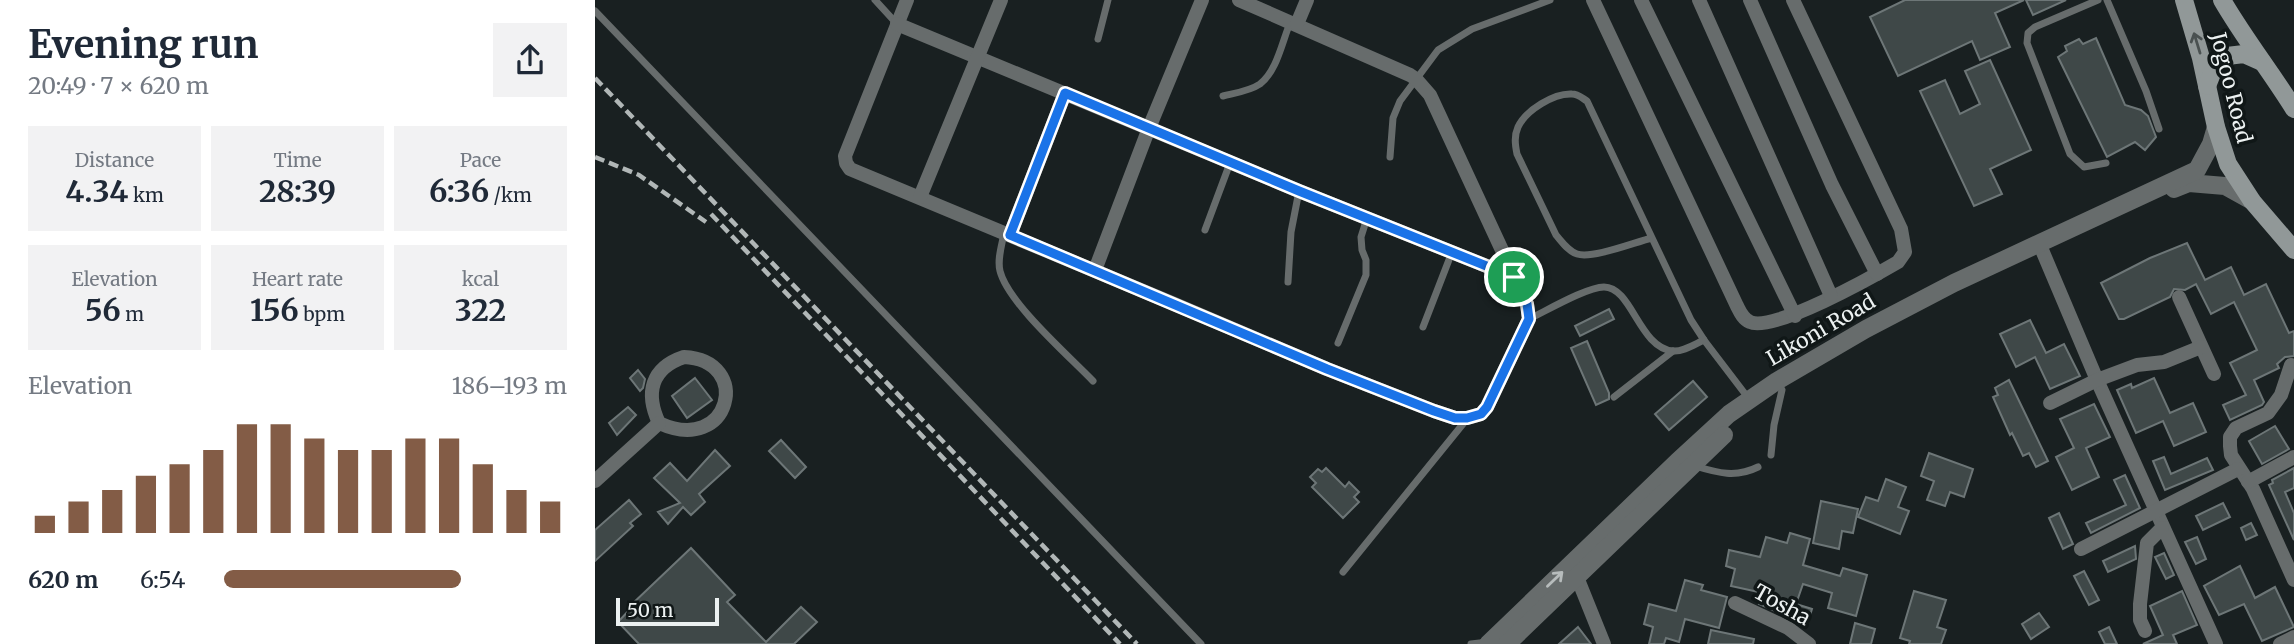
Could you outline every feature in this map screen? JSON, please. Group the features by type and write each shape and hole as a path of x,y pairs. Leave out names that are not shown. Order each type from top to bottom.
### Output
{"main road":[{"name":"Jogoo Road","path":"2183,0 2228,164 2252,201 2286,235 2294,250"},
{"name":"Jogoo Road","path":"2222,0 2294,109"},
{"path":"2207,86 2213,71 2227,56 2244,54 2264,63"}],"street":[{"path":"907,0 845,156 845,163 850,169 1327,369 1434,411 1455,418 1481,414 1487,407 1529,319 1527,304 1435,104 1416,79 1239,0"},
{"path":"920,197 1001,0"},
{"path":"1095,270 1149,128 1202,0"},
{"path":"1294,23 1307,0"},
{"path":"1593,0 1741,313 1747,321 1757,324 1795,316 1898,262 1905,252 1901,229 1793,0"},
{"path":"1641,0 1795,316"},
{"path":"1699,0 1832,296"},
{"path":"1750,0 1832,185 1877,274"},
{"path":"897,24 1514,277"},
{"path":"1007,234 1065,93"},
{"name":"Likoni Road","path":"1517,625 1678,461 1729,414 1815,357 1943,289 2197,170 2211,144 2216,127"},
{"name":"Likoni Road","path":"1495,643 1577,577 1738,421 1862,338 2042,250 2189,183 2225,186 2252,201"},
{"path":"2042,250 2162,528 2216,644"},
{"path":"2179,297 2214,374"},
{"path":"2050,403 2097,380 2137,365 2164,362 2201,346"},
{"path":"684,357 697,357 710,363 725,385 726,399 713,422 701,429 687,431 659,423 653,410 652,395 660,370 671,361 684,357"},
{"path":"2291,365 2281,395 2268,413 2235,428 2230,437 2231,455 2289,556 2294,580"},
{"path":"595,481 659,423"},
{"path":"2248,482 2294,457"},
{"path":"2081,549 2238,468"},
{"path":"2145,631 2140,620 2140,604 2147,543 2162,528"},
{"path":"1577,577 1604,644"},
{"name":"Tosha","path":"1735,603 1781,624 1809,644"},
{"path":"2280,644 2294,637"}],"lane":[{"path":"876,0 897,24"},
{"path":"1098,39 1108,0"},
{"path":"1390,157 1394,118 1400,101 1438,50 1472,29 1550,0"},
{"path":"2098,0 2035,27 2028,33 2027,43 2070,154 2084,167 2106,163"},
{"path":"2107,0 2146,90 2159,129"},
{"path":"595,10 1201,644"},
{"path":"1223,96 1249,89 1267,77 1294,23"},
{"path":"1652,238 1591,254 1577,254 1566,247 1556,235 1517,154 1515,139 1518,126 1527,113 1538,105 1571,93 1587,101 1691,320 1750,400"},
{"path":"1205,230 1230,162"},
{"path":"1288,282 1291,232 1299,191"},
{"path":"1338,343 1366,275 1361,237 1367,218"},
{"path":"1007,234 999,262 1007,287 1027,313 1093,381"},
{"path":"1423,327 1452,252"},
{"path":"1529,319 1590,290 1604,287 1613,289 1621,296 1641,328 1661,347 1673,351 1685,349 1704,340"},
{"path":"1614,397 1673,351"},
{"path":"1771,455 1782,390"},
{"path":"1343,572 1467,418"},
{"path":"1692,465 1721,474 1745,474 1758,467"},
{"path":"1471,644 1495,643"}],"building":[{"path":"1905,0 2024,0 1995,13 2010,47 1980,60 1972,41 1898,76 1870,17"},
{"path":"2026,0 2066,0 2033,15"},
{"path":"2096,38 2125,105 2141,110 2148,116 2156,137 2145,150 2135,142 2107,157 2058,57 2067,51 2065,46 2079,39 2083,44"},
{"path":"1990,60 2031,150 1990,169 2002,194 1974,206 1920,91 1945,80 1960,114 1980,104 1965,71"},
{"path":"2187,243 2205,280 2231,267 2244,295 2266,284 2289,333 2294,331 2294,356 2285,357 2277,364 2279,368 2254,380 2264,402 2262,405 2230,420 2223,405 2246,395 2230,363 2257,350 2234,302 2211,314 2196,284 2185,290 2174,289 2170,297 2119,319 2101,283"},
{"path":"1609,309 1614,319 1580,336 1575,326"},
{"path":"2030,320 2046,353 2064,344 2080,376 2050,389 2035,357 2016,367 2000,334"},
{"path":"1587,341 1609,393 1609,399 1596,405 1571,348"},
{"path":"638,370 645,379 640,391 630,378"},
{"path":"695,378 712,400 687,418 672,396"},
{"path":"2154,378 2170,413 2193,403 2206,432 2174,446 2163,421 2136,433 2117,390 2131,384 2132,388"},
{"path":"2009,380 2048,461 2036,467 2029,453 2023,456 2012,433 2010,435 1993,397 1998,395 1995,388"},
{"path":"1693,381 1707,397 1669,430 1655,414"},
{"path":"2094,404 2110,437 2086,448 2099,477 2072,490 2056,457 2074,448 2060,419"},
{"path":"628,407 636,415 617,435 609,423"},
{"path":"2275,426 2289,449 2262,464 2249,441"},
{"path":"781,440 806,467 795,478 769,451"},
{"path":"715,450 730,466 699,494 705,502 691,515 683,507 668,524 658,512 680,503 654,478 670,463 687,481"},
{"path":"1929,453 1973,469 1964,497 1950,492 1945,506 1927,500 1934,481 1921,476"},
{"path":"2164,457 2171,474 2207,458 2213,470 2165,490 2153,461"},
{"path":"1326,468 1345,487 1349,482 1359,492 1354,497 1359,502 1343,518 1312,487 1316,483 1310,477 1318,469 1322,472"},
{"path":"2294,468 2294,488 2285,492 2294,513 2294,540 2269,485 2273,483 2272,480"},
{"path":"2125,475 2140,508 2091,533 2086,523 2126,505 2114,480"},
{"path":"1886,479 1906,487 1898,507 1909,511 1900,534 1858,517 1866,497 1878,501"},
{"path":"629,500 641,514 630,523 633,526 595,561 595,530"},
{"path":"1821,501 1858,509 1853,533 1842,531 1839,549 1813,543"},
{"path":"2223,503 2230,517 2203,530 2196,516"},
{"path":"2059,513 2073,544 2063,549 2049,518"},
{"path":"2251,523 2257,535 2246,540 2241,528"},
{"path":"1790,533 1810,539 1803,565 1840,576 1843,568 1867,575 1856,616 1828,608 1832,593 1803,584 1796,604 1812,609 1807,625 1759,604 1763,593 1731,586 1735,569 1726,566 1729,550 1760,557 1766,537 1787,543"},
{"path":"2197,537 2206,559 2196,564 2185,542"},
{"path":"2135,546 2136,559 2108,572 2103,561"},
{"path":"691,548 735,595 727,602 766,642 801,607 817,622 794,644 639,644 618,622 632,607 630,606"},
{"path":"2164,553 2174,575 2166,579 2155,557"},
{"path":"2240,566 2255,598 2275,587 2294,627 2262,641 2244,604 2219,615 2204,586"},
{"path":"2084,571 2099,600 2089,605 2074,576"},
{"path":"1685,580 1703,585 1701,590 1727,597 1719,628 1685,619 1679,642 1666,638 1664,644 1649,644 1653,627 1644,624 1649,604 1676,611"},
{"path":"1914,591 1946,600 1937,627 1946,630 1941,644 1909,644 1910,641 1900,638"},
{"path":"2182,591 2197,625 2173,635 2177,644 2143,644 2163,635 2150,606"},
{"path":"2039,613 2049,627 2031,639 2022,624"},
{"path":"1855,623 1875,629 1871,644 1850,644"},
{"path":"1578,627 1591,644 1559,644"},
{"path":"2109,627 2117,644 2105,644 2099,632"},
{"path":"1711,630 1754,639 1753,644 1708,644"}],"railway":[{"path":"595,78 1137,644"},
{"path":"595,157 639,175 706,222"},
{"path":"711,214 1120,644"}],"route":[{"path":"1065,93 1514,277 1527,304 1529,319 1524,332 1487,407 1477,416 1455,418 1327,369 1010,235 1065,93"}]}
